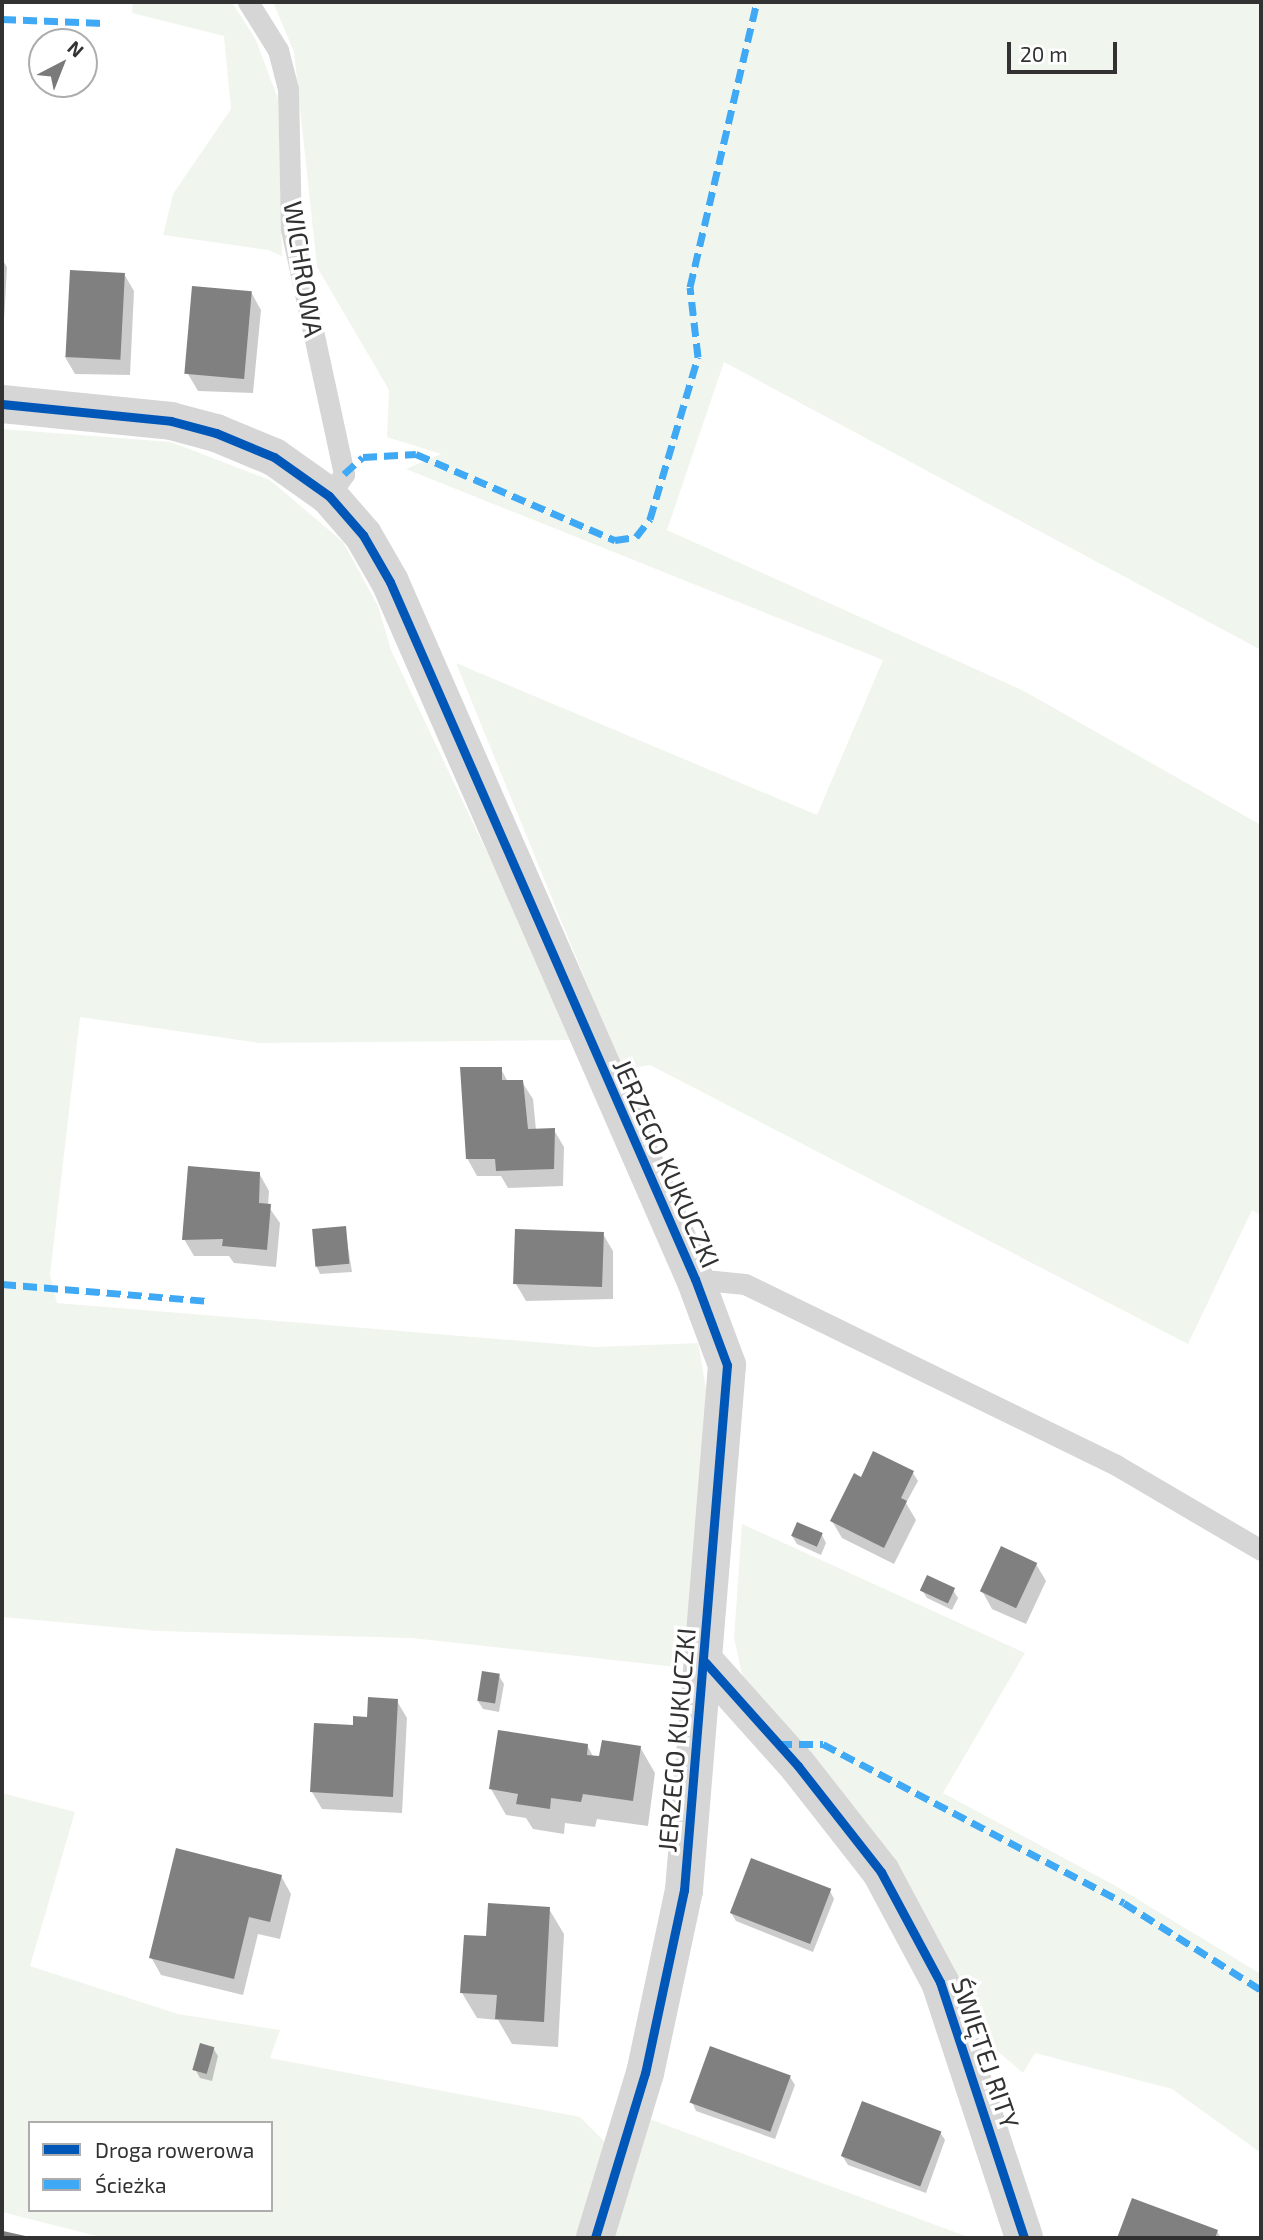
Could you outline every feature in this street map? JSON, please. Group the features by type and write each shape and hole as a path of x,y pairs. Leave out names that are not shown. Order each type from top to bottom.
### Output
{"street":[{"name":"JERZEGO KUKUCZKI","path":"2,404 171,421 216,433 274,457 329,496 363,535 390,582 695,1279 727,1365 705,1662 684,1890 645,2073 595,2238"},
{"name":"ŚWIĘTEJ RITY","path":"705,1662 798,1766 881,1872 940,1982 1024,2238"}],"lane":[{"name":"WICHROWA","path":"248,2 278,50 288,89 291,229 344,474 329,496"},
{"path":"695,1279 745,1284 1116,1465 1261,1549"}],"shaded area":[{"path":"133,2 232,2 256,40 278,99 282,256 268,250 163,235 173,194 231,109 224,36 132,13"},
{"path":"273,2 1261,2 1261,650 724,362 667,530 1022,690 1261,825 1261,1215 1252,1210 1188,1344 650,1065 622,1070 456,663 817,815 883,660 406,469 441,454 387,437 389,390 317,267 294,52"},
{"path":"2,429 171,442 270,480 343,542 378,606 391,650 576,1040 260,1043 80,1017 50,1275 57,1303 597,1347 698,1343 708,1400 690,1652 676,1667 411,1638 157,1631 2,1617"},
{"path":"742,1524 1025,1653 943,1793 1114,1885 1261,1974 1261,2153 1172,2089 1035,2053 1023,2073 972,2029 744,1683 734,1638"},
{"path":"2,1793 75,1812 30,1966 178,2014 280,2030 270,2058 580,2117 606,2143 577,2238 105,2238 2,2212"},
{"path":"644,2117 971,2238 611,2238"}],"building":[{"path":"70,270 125,273 120,360 65,357"},
{"path":"192,286 252,291 244,379 184,374"},
{"path":"460,1067 502,1067 502,1080 523,1080 528,1129 555,1128 554,1169 496,1171 495,1159 466,1159"},
{"path":"188,1166 260,1172 259,1203 271,1204 267,1250 222,1246 223,1239 182,1240"},
{"path":"346,1226 349,1264 315,1267 312,1229"},
{"path":"515,1229 604,1232 602,1287 513,1284"},
{"path":"873,1451 914,1471 901,1498 907,1501 884,1548 830,1521 854,1473 861,1477"},
{"path":"797,1522 823,1533 817,1547 791,1536"},
{"path":"1001,1546 1037,1563 1016,1608 980,1591"},
{"path":"927,1575 955,1588 948,1604 920,1590"},
{"path":"482,1671 500,1674 495,1703 477,1701"},
{"path":"368,1697 398,1699 393,1797 310,1792 314,1723 353,1725 353,1716 367,1717"},
{"path":"498,1730 588,1744 587,1755 599,1756 602,1740 641,1746 633,1801 583,1794 581,1802 551,1798 550,1809 516,1804 518,1794 489,1789"},
{"path":"176,1848 282,1875 270,1922 249,1917 234,1979 149,1958"},
{"path":"751,1858 831,1889 810,1944 730,1913"},
{"path":"488,1903 550,1907 544,2022 495,2019 497,1995 460,1993 464,1935 486,1936"},
{"path":"200,2043 214,2047 207,2074 192,2070"},
{"path":"710,2046 791,2075 770,2132 689,2102"},
{"path":"862,2101 941,2131 920,2187 841,2156"},
{"path":"1132,2198 1218,2230 1215,2238 1117,2238"},
{"path":"3,2231 30,2237 30,2238 2,2238"}],"marked path":[{"path":"344,474 363,457 416,454 615,540 636,537 650,519 698,357 690,287 757,2"},
{"path":"2,19 104,23"},
{"path":"2,1284 207,1301"},
{"path":"778,1744 823,1744 1124,1903 1261,1990"}],"cycle path":[{"path":"2,404 171,421 216,433 274,457 329,496 363,535 390,582 695,1279 727,1365 684,1890 645,2073 595,2238"},
{"path":"705,1662 798,1766 881,1872 940,1982 1024,2238"}]}
